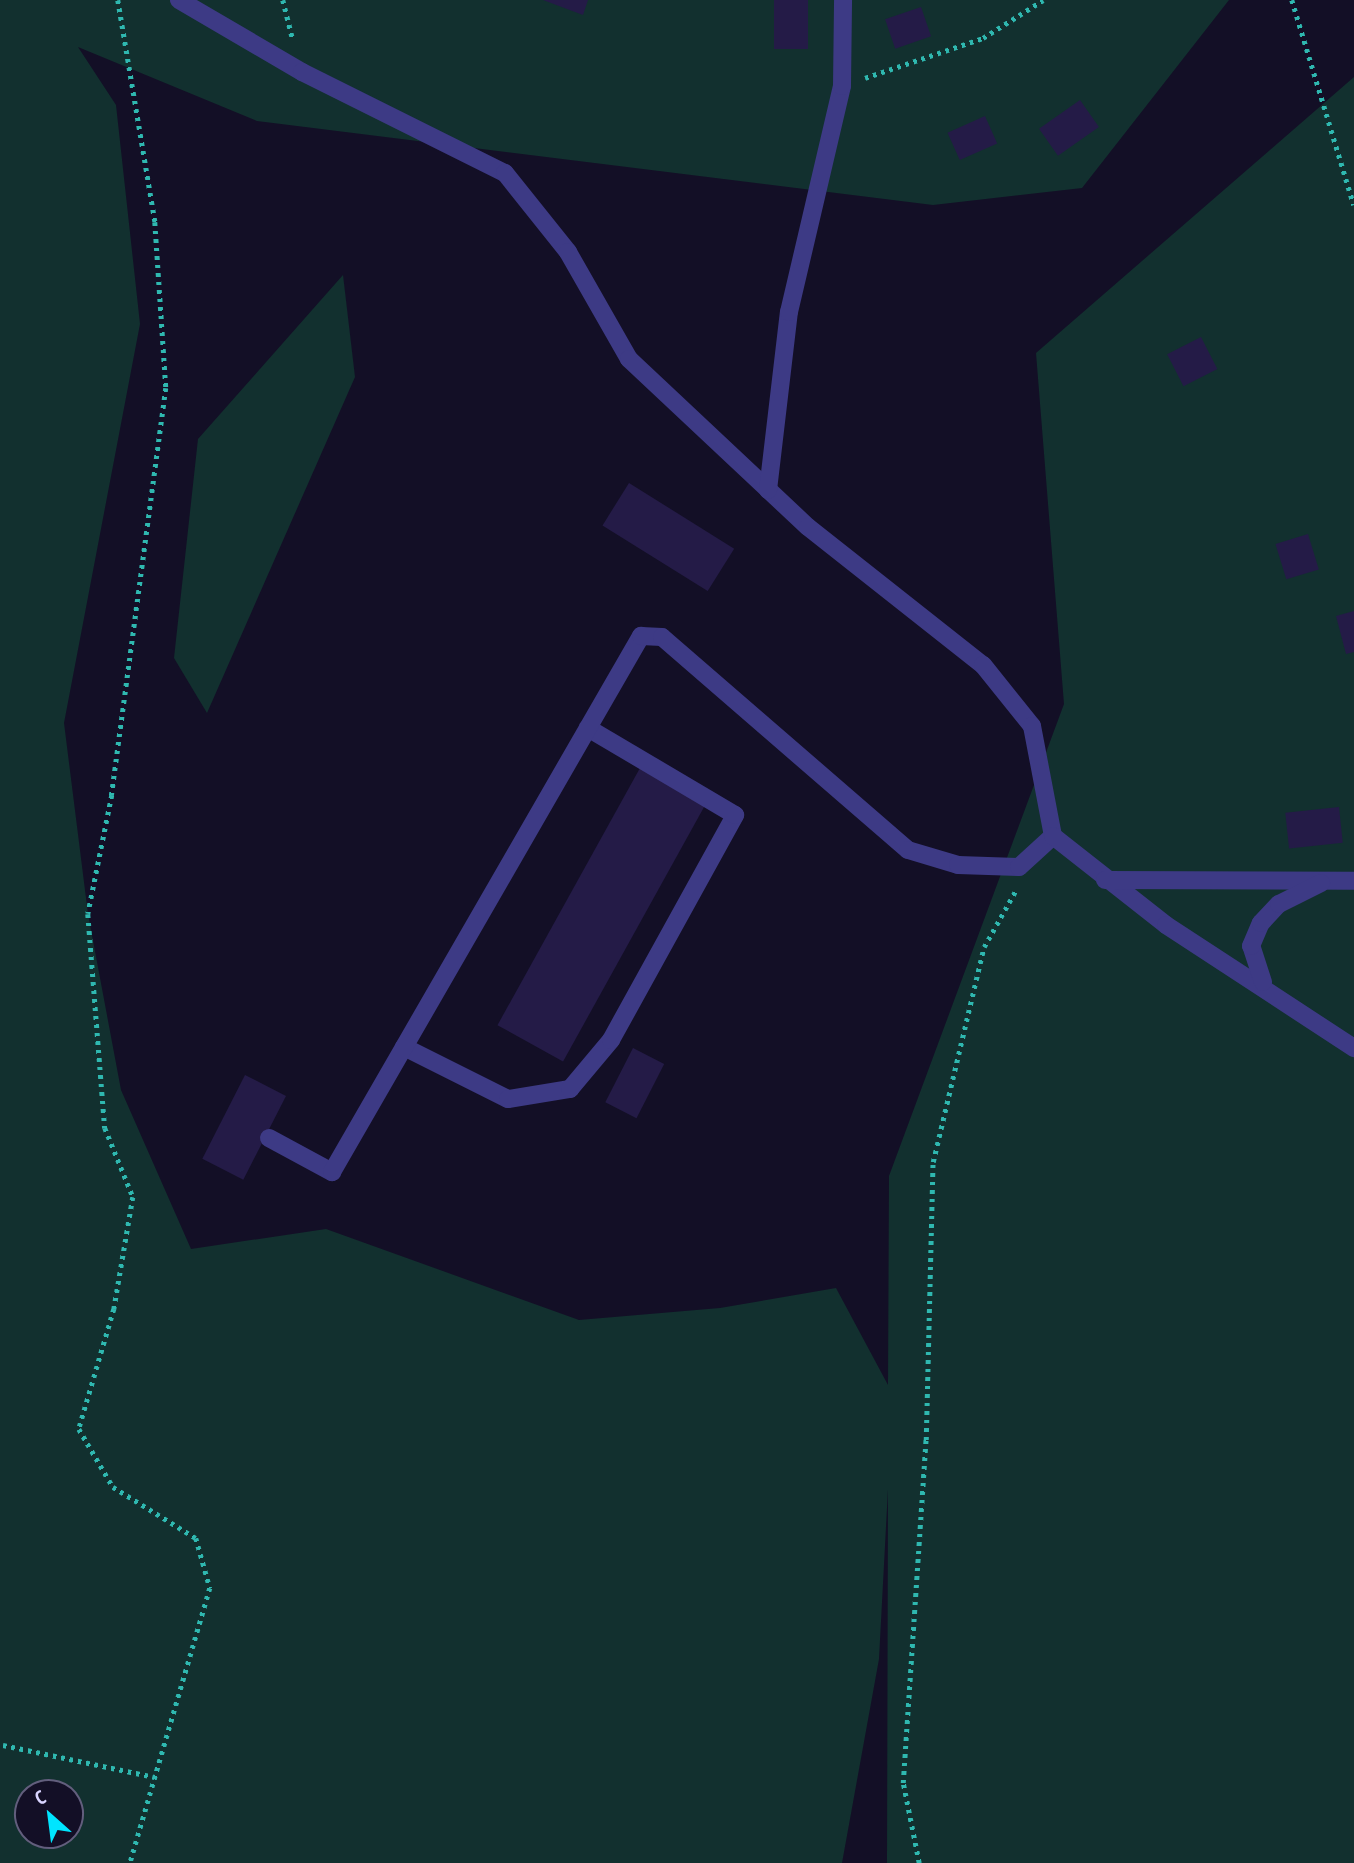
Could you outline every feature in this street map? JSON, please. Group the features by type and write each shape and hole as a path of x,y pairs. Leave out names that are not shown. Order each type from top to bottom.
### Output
{"street":[{"path":"179,0 302,72 505,173 568,252 629,359 768,490 984,665 1032,726 1053,835 1105,880 1263,982 1354,1048"},
{"path":"768,490 789,312 842,86 843,0"},
{"path":"269,1138 332,1171 641,636 663,637 908,850 958,865 1019,867 1053,835"},
{"path":"404,1047 508,1099 570,1089 611,1041 735,815 588,728"},
{"path":"1105,880 1354,881"},
{"path":"1263,982 1251,946 1261,923 1279,904 1325,881"}],"path":[{"path":"118,0 155,222 166,388 112,795 88,914 105,1128 133,1197 114,1309 79,1429 113,1487 195,1538 210,1588 130,1863"},
{"path":"842,86 984,37 1043,0"},
{"path":"1292,0 1354,205"},
{"path":"919,1863 903,1783 926,1440 933,1162 984,947 1023,879"},
{"path":"4,1745 155,1777"}],"green space":[{"path":"0,0 1229,0 1082,188 933,205 257,121 78,47 116,105 140,324 64,723 88,914 121,1090 191,1249 326,1229 579,1320 720,1308 836,1288 888,1385 889,1176 1064,704 1036,353 1354,77 1354,1863 887,1863 888,1489 879,1659 842,1863 0,1863"},
{"path":"343,275 355,377 207,713 174,658 198,439"}],"building":[{"path":"543,0 588,0 583,15"},
{"path":"774,0 808,0 808,49 774,49"},
{"path":"921,7 931,36 895,49 885,19"},
{"path":"1080,100 1099,127 1058,156 1039,129"},
{"path":"985,116 997,143 960,160 948,133"},
{"path":"1201,337 1217,369 1183,386 1167,354"},
{"path":"629,483 734,549 708,591 603,525"},
{"path":"1308,534 1319,569 1286,579 1275,544"},
{"path":"1354,611 1354,652 1346,654 1336,616"},
{"path":"640,768 706,804 563,1061 497,1025"},
{"path":"1339,807 1343,843 1289,848 1285,813"},
{"path":"633,1048 664,1064 636,1118 605,1102"},
{"path":"245,1075 286,1096 243,1180 202,1159"}]}
